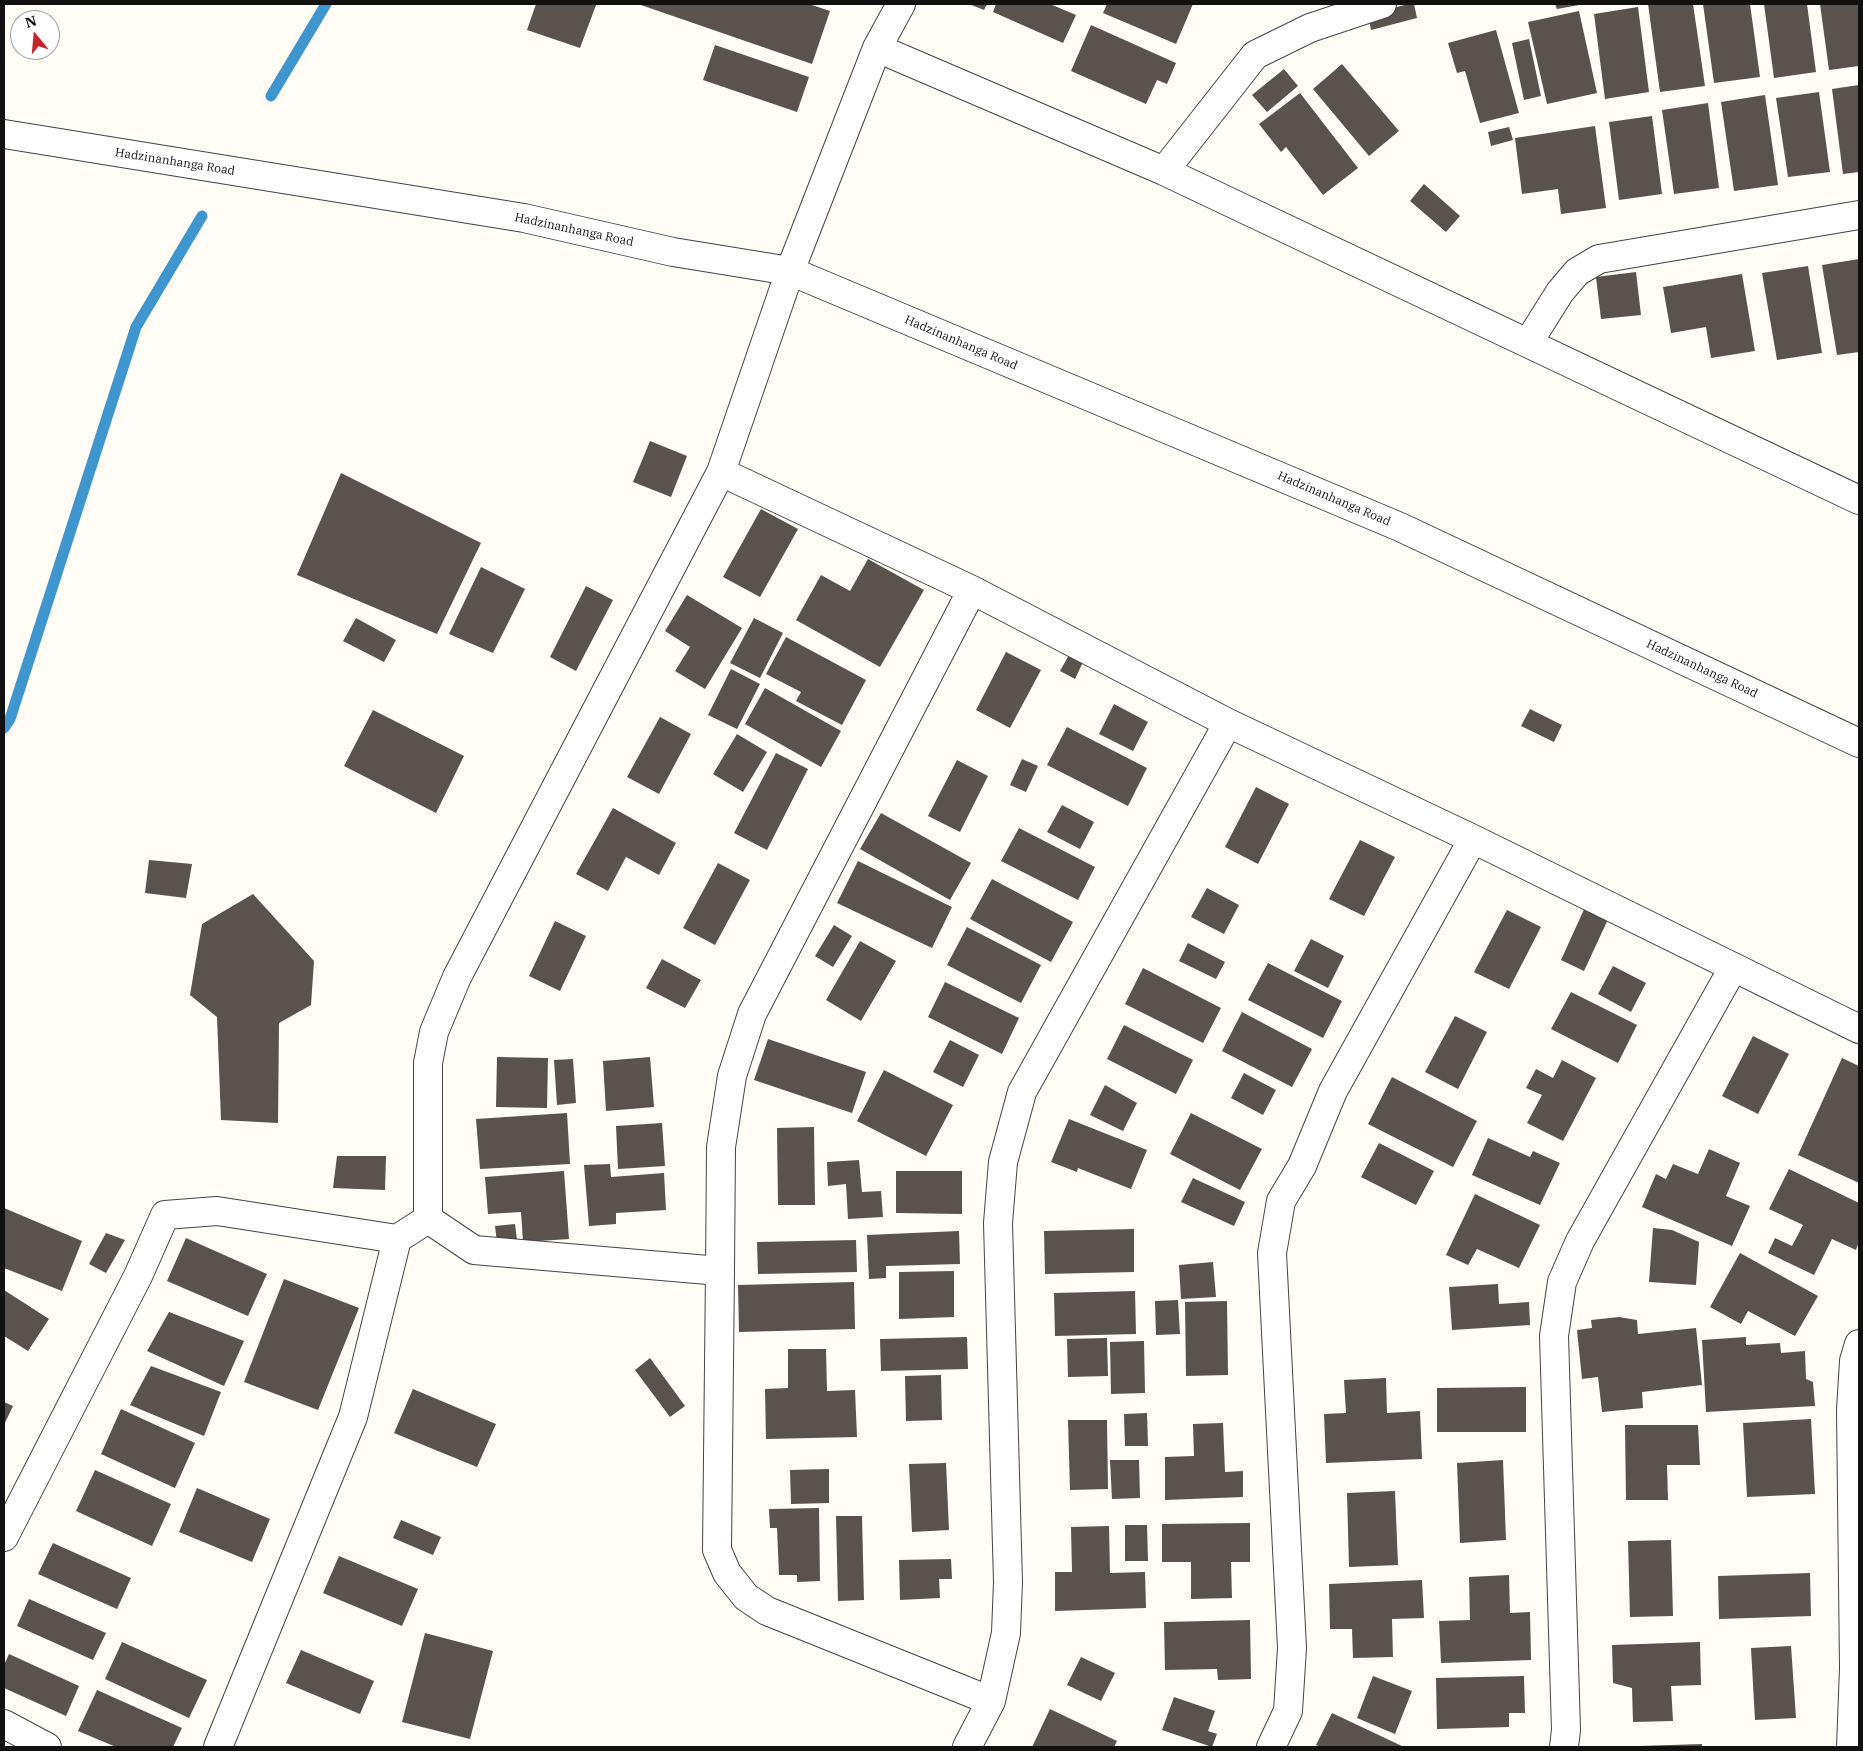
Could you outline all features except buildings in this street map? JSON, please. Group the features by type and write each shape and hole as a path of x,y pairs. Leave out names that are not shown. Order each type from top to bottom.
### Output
{"street":[{"path":"428,1220 428,1064 434,1032 457,977 721,472 790,271 877,48 901,4"},
{"path":"1164,171 1255,55 1310,28 1382,4"},
{"path":"877,48 1164,171 1859,500"},
{"name":"Hadzinanhanga Road","path":"4,134 524,218 673,252 790,271 1400,527 1859,743"},
{"path":"1528,343 1560,292 1577,272 1599,258 1859,215"},
{"path":"721,472 972,590 1228,723 1473,839 1859,1029"},
{"path":"972,590 752,1014 732,1076 721,1147 717,1550 727,1573 746,1597 767,1611 991,1700"},
{"path":"967,1747 991,1700 1006,1633 1008,1582 998,1223 1003,1162 1022,1092 1228,723"},
{"path":"1271,1747 1288,1711 1292,1648 1272,1253 1281,1201 1302,1166 1333,1091 1473,839"},
{"path":"1564,1747 1566,1730 1554,1336 1562,1282 1580,1241 1733,968"},
{"path":"4,1537 138,1276 165,1215 217,1211 397,1239 428,1220"},
{"path":"428,1220 474,1250 720,1271"},
{"path":"218,1747 353,1417 397,1239"},
{"path":"1851,1747 1856,1667 1851,1410 1854,1361 1859,1344"},
{"path":"4,1724 47,1747"}],"waterway":[{"path":"271,96 326,4"},
{"path":"4,728 10,719 136,327 202,216"}]}
